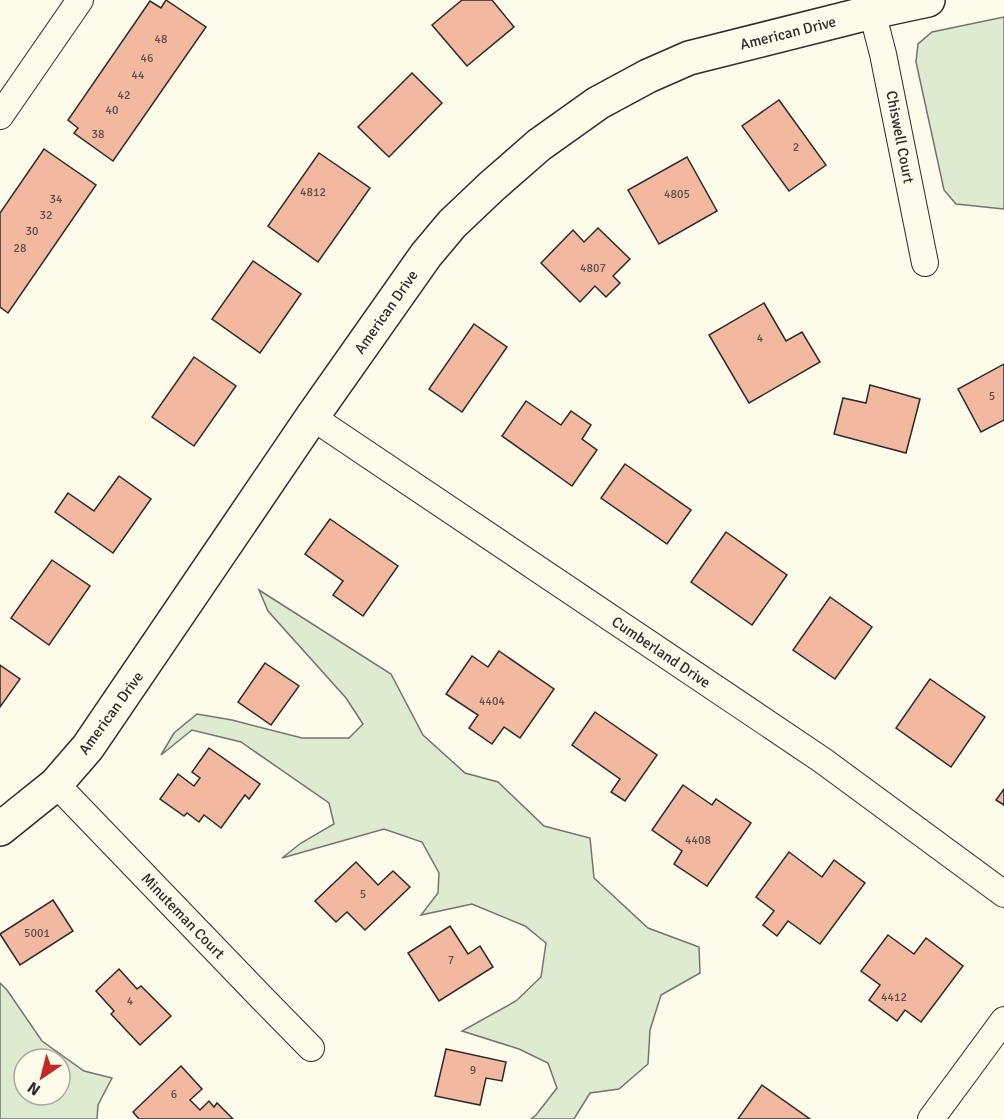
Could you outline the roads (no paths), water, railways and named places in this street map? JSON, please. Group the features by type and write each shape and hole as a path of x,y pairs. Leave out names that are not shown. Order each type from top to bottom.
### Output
{"street":[{"path":"0,116 80,0"},
{"name":"American Drive","path":"0,829 56,784 88,747 116,709 312,417 426,255 452,224 491,187 539,146 598,103 688,58 871,6 928,0"},
{"name":"Chiswell Court","path":"871,6 883,54 925,263"},
{"name":"Cumberland Drive","path":"312,417 822,760 1004,894"},
{"name":"Minuteman Court","path":"56,784 311,1047"},
{"path":"931,1119 1004,1020"}]}
